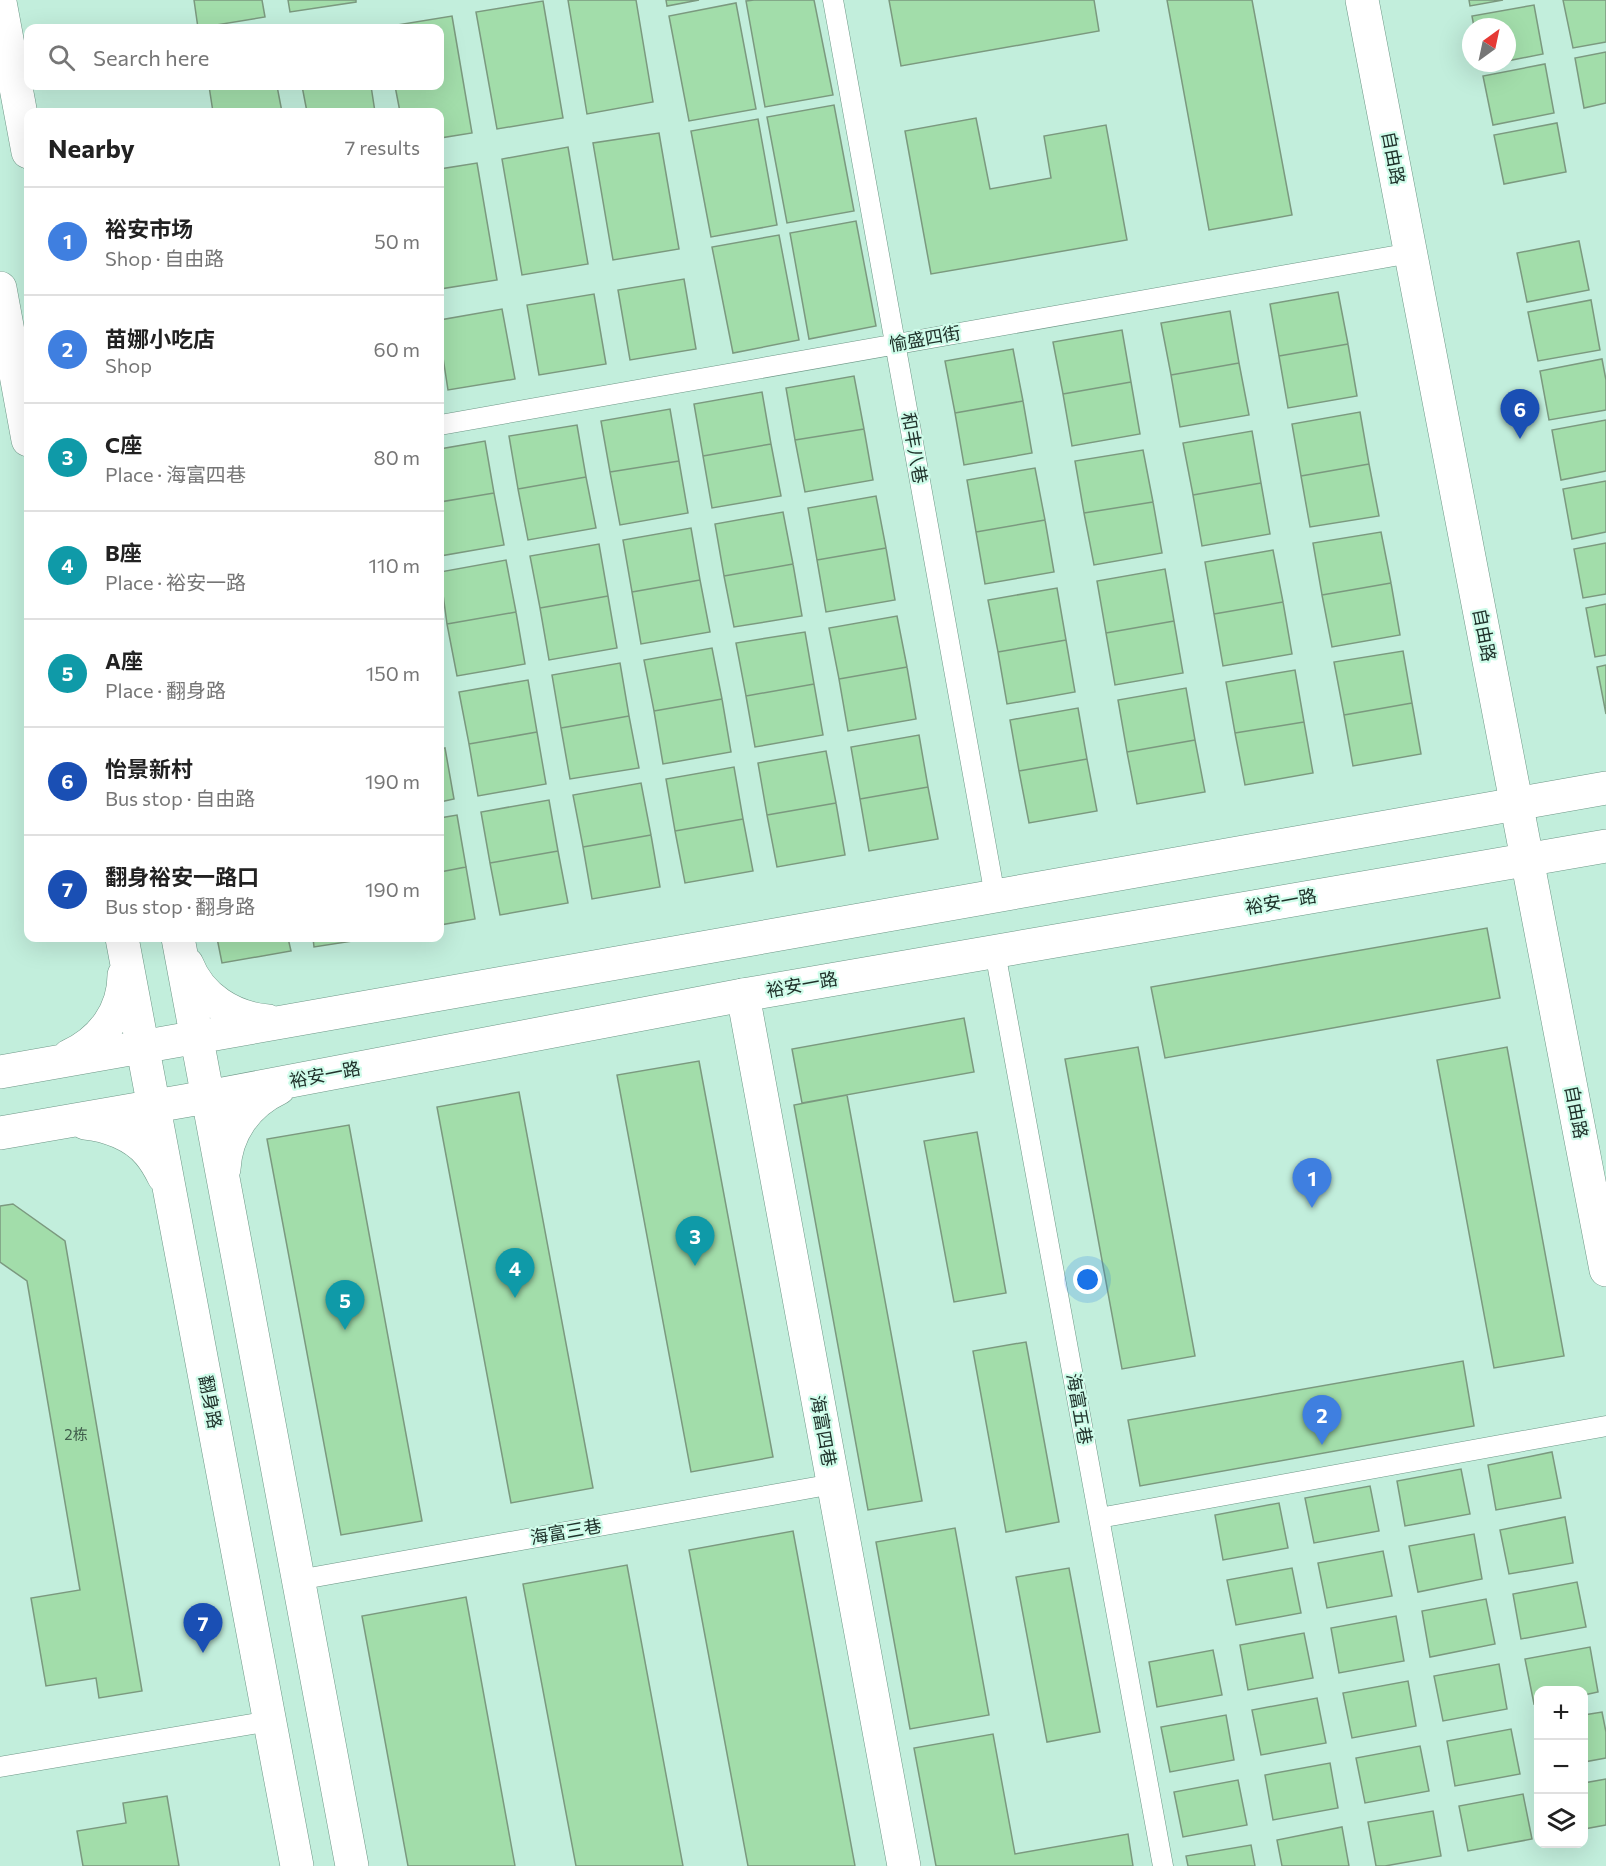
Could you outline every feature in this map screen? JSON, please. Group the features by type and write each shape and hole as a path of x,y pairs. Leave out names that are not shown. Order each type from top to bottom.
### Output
{"main road":[{"name":"自由路","path":"1362,0 1606,1270"},
{"path":"0,2 24,131"},
{"path":"0,288 24,418"},
{"path":"0,1072 1606,788"},
{"name":"裕安一路","path":"0,1133 294,1081 744,996 1606,846"},
{"path":"179,942 190,971 205,993 226,1010 255,1020 285,1022"},
{"path":"179,942 352,1866"},
{"path":"45,1064 72,1054 97,1039 110,1024 124,987 123,945"},
{"name":"翻身路","path":"123,945 297,1866"},
{"name":"海富四巷","path":"744,996 904,1866"},
{"path":"224,1186 225,1156 233,1130 249,1108 270,1092 294,1081"},
{"path":"65,1122 96,1124 124,1133 148,1152 164,1177 173,1207"}],"lane":[{"name":"和丰八巷","path":"833,0 995,896"},
{"name":"愉盛四街","path":"444,424 1411,252"},
{"name":"海富五巷","path":"995,952 1163,1866"},
{"path":"1099,1518 1606,1426"},
{"name":"海富三巷","path":"298,1580 833,1484"},
{"path":"0,1767 270,1721"}],"building":[{"path":"194,0 262,0 265,17 222,24 197,24"},
{"path":"288,0 356,0 356,2 290,12"},
{"path":"568,0 636,0 653,102 587,114"},
{"path":"666,0 699,0 667,6"},
{"path":"814,0 833,95 765,107 746,1"},
{"path":"889,0 1094,0 1099,31 901,66"},
{"path":"1167,0 1252,0 1292,215 1209,230"},
{"path":"1469,0 1503,0 1470,6"},
{"path":"1563,0 1606,0 1606,42 1573,48"},
{"path":"543,1 563,118 497,129 476,12"},
{"path":"736,3 756,109 689,121 669,16"},
{"path":"1534,5 1543,54 1516,59 1516,18 1472,18 1472,16"},
{"path":"452,16 472,133 444,137 444,108 399,108 396,90 444,90 444,24 403,24"},
{"path":"1606,52 1606,103 1584,108 1575,58"},
{"path":"1545,64 1554,113 1493,125 1483,76 1516,72 1516,70"},
{"path":"210,90 278,90 281,108 212,108"},
{"path":"303,90 372,90 374,108 306,108"},
{"path":"834,105 854,211 787,223 767,117"},
{"path":"976,118 990,189 1051,178 1044,136 1106,125 1127,240 931,274 905,131"},
{"path":"758,119 777,225 711,237 691,131"},
{"path":"1557,123 1566,172 1504,184 1494,135"},
{"path":"659,133 679,249 613,260 593,143"},
{"path":"568,147 588,264 522,275 502,159"},
{"path":"477,163 497,280 444,288 444,168"},
{"path":"856,221 876,326 809,339 790,233"},
{"path":"779,235 799,340 733,353 712,247"},
{"path":"1579,241 1589,290 1527,302 1517,253"},
{"path":"684,279 696,349 630,360 618,290"},
{"path":"1338,292 1348,344 1279,356 1270,304"},
{"path":"594,294 606,364 539,375 527,305"},
{"path":"1591,300 1600,350 1538,361 1528,312"},
{"path":"502,309 515,379 448,390 444,364 444,319"},
{"path":"1230,311 1239,363 1171,375 1161,323"},
{"path":"1122,330 1131,382 1063,394 1053,342"},
{"path":"1348,344 1357,396 1288,408 1279,356"},
{"path":"1013,349 1023,401 955,413 945,361"},
{"path":"1602,359 1606,380 1606,410 1549,420 1540,371"},
{"path":"1239,363 1249,415 1180,427 1171,375"},
{"path":"854,376 864,429 795,440 786,388"},
{"path":"1131,382 1140,434 1072,446 1063,394"},
{"path":"762,392 771,444 703,456 694,404"},
{"path":"1023,401 1032,453 964,465 955,413"},
{"path":"670,409 679,461 610,472 601,421"},
{"path":"1360,412 1369,464 1301,476 1292,424"},
{"path":"1606,420 1606,471 1561,480 1552,430"},
{"path":"577,425 586,477 518,489 509,436"},
{"path":"864,429 873,480 805,492 795,440"},
{"path":"1252,431 1261,483 1193,495 1183,443"},
{"path":"485,441 494,493 444,501 444,448"},
{"path":"771,444 781,496 712,508 703,456"},
{"path":"1143,450 1153,502 1084,513 1075,461"},
{"path":"679,461 688,513 620,525 610,472"},
{"path":"1369,464 1379,516 1310,527 1301,476"},
{"path":"1035,468 1045,520 976,532 967,480"},
{"path":"586,477 596,528 528,540 518,489"},
{"path":"1606,481 1606,532 1572,539 1563,489"},
{"path":"1261,483 1270,534 1202,546 1193,495"},
{"path":"494,493 504,545 444,555 444,501"},
{"path":"876,496 886,548 817,560 808,508"},
{"path":"1153,502 1162,553 1094,565 1084,513"},
{"path":"783,512 793,564 724,576 715,524"},
{"path":"1045,520 1054,572 985,584 976,532"},
{"path":"691,528 700,580 632,592 623,540"},
{"path":"1381,532 1391,583 1322,595 1313,543"},
{"path":"1606,543 1606,594 1583,598 1574,549"},
{"path":"599,544 608,596 540,608 530,556"},
{"path":"886,548 895,600 826,612 817,560"},
{"path":"1273,550 1283,602 1214,614 1205,562"},
{"path":"506,560 516,612 447,624 444,571"},
{"path":"793,564 802,616 734,627 724,576"},
{"path":"1165,569 1174,621 1106,633 1097,581"},
{"path":"700,580 710,632 641,644 632,592"},
{"path":"1391,583 1400,635 1332,647 1322,595"},
{"path":"1057,588 1066,640 998,652 988,600"},
{"path":"608,596 617,648 549,660 540,608"},
{"path":"1283,602 1292,654 1223,666 1214,614"},
{"path":"1606,604 1606,655 1595,657 1586,608"},
{"path":"516,612 525,664 457,676 447,624"},
{"path":"897,616 907,667 839,679 829,628"},
{"path":"1174,621 1183,673 1115,685 1106,633"},
{"path":"805,632 814,684 746,696 736,643"},
{"path":"1066,640 1075,692 1007,704 998,652"},
{"path":"712,648 722,699 654,711 644,660"},
{"path":"1403,651 1412,703 1344,715 1334,662"},
{"path":"620,663 629,716 561,728 552,675"},
{"path":"1606,665 1606,714 1597,667"},
{"path":"907,667 916,719 848,731 839,679"},
{"path":"1295,670 1304,722 1235,733 1226,682"},
{"path":"528,680 537,732 469,744 459,692"},
{"path":"814,684 823,735 755,747 746,696"},
{"path":"1186,688 1195,740 1127,752 1118,700"},
{"path":"722,699 731,752 663,764 654,711"},
{"path":"1412,703 1421,754 1353,766 1344,715"},
{"path":"1078,708 1087,759 1019,771 1010,720"},
{"path":"629,716 639,768 570,779 561,728"},
{"path":"1304,722 1313,773 1245,785 1235,733"},
{"path":"537,732 546,784 478,796 469,744"},
{"path":"919,735 928,787 860,799 851,747"},
{"path":"1195,740 1205,792 1137,804 1127,752"},
{"path":"444,748 454,799 444,801"},
{"path":"826,751 836,803 767,815 758,763"},
{"path":"1087,759 1097,811 1029,823 1019,771"},
{"path":"734,767 743,819 675,831 666,779"},
{"path":"641,783 651,835 583,847 573,795"},
{"path":"928,787 938,839 869,851 860,799"},
{"path":"549,800 558,851 490,863 481,812"},
{"path":"836,803 845,855 777,867 767,815"},
{"path":"457,815 466,867 444,871 444,817"},
{"path":"743,819 753,871 685,883 675,831"},
{"path":"651,835 660,887 592,899 583,847"},
{"path":"558,851 568,903 500,915 490,863"},
{"path":"466,867 475,919 444,924 444,871"},
{"path":"1487,928 1500,998 1165,1058 1151,987"},
{"path":"218,942 289,942 291,951 222,963"},
{"path":"313,942 346,942 314,947"},
{"path":"964,1018 974,1072 802,1103 792,1049"},
{"path":"1138,1047 1195,1356 1122,1369 1065,1059"},
{"path":"1507,1047 1564,1356 1494,1368 1437,1060"},
{"path":"699,1061 773,1457 691,1472 617,1075"},
{"path":"519,1092 593,1488 511,1503 437,1107"},
{"path":"847,1095 922,1501 868,1510 794,1105"},
{"path":"349,1125 422,1521 341,1535 267,1139"},
{"path":"977,1132 1006,1293 954,1302 924,1141"},
{"path":"13,1204 65,1241 142,1691 99,1698 96,1678 46,1686 31,1598 80,1590 27,1281 0,1262 0,1206"},
{"path":"1026,1342 1059,1522 1006,1532 973,1351"},
{"path":"1463,1361 1474,1426 1140,1486 1128,1420"},
{"path":"1552,1452 1561,1498 1496,1510 1488,1465"},
{"path":"1461,1469 1470,1514 1405,1526 1397,1481"},
{"path":"1370,1486 1379,1531 1314,1543 1305,1498"},
{"path":"1279,1503 1288,1548 1223,1560 1215,1515"},
{"path":"1565,1517 1573,1563 1509,1574 1500,1530"},
{"path":"955,1528 989,1715 910,1729 876,1542"},
{"path":"793,1531 855,1866 748,1866 689,1550"},
{"path":"1474,1534 1482,1579 1418,1592 1409,1546"},
{"path":"1383,1551 1392,1596 1327,1608 1318,1563"},
{"path":"627,1565 683,1866 576,1866 523,1584"},
{"path":"1069,1568 1100,1732 1047,1742 1016,1577"},
{"path":"1292,1568 1301,1613 1236,1625 1227,1580"},
{"path":"1577,1582 1586,1627 1521,1639 1513,1594"},
{"path":"466,1597 515,1866 408,1866 362,1616"},
{"path":"1486,1599 1495,1644 1430,1657 1422,1611"},
{"path":"1396,1616 1404,1661 1339,1673 1331,1628"},
{"path":"1304,1633 1313,1678 1248,1690 1240,1645"},
{"path":"1590,1647 1598,1692 1588,1694 1588,1686 1534,1686 1534,1704 1525,1659"},
{"path":"1213,1650 1222,1695 1157,1707 1149,1662"},
{"path":"1499,1664 1507,1709 1443,1721 1434,1676"},
{"path":"1408,1681 1416,1726 1352,1738 1343,1693"},
{"path":"1317,1698 1326,1743 1261,1755 1252,1710"},
{"path":"1602,1712 1606,1732 1606,1758 1588,1761 1588,1714"},
{"path":"1226,1715 1234,1760 1170,1772 1161,1727"},
{"path":"1511,1729 1520,1774 1455,1786 1447,1741"},
{"path":"993,1734 1015,1854 1128,1834 1133,1866 936,1866 914,1748"},
{"path":"1420,1746 1429,1791 1365,1803 1356,1758"},
{"path":"1330,1763 1338,1808 1273,1820 1265,1775"},
{"path":"1606,1779 1606,1825 1588,1828 1588,1782"},
{"path":"1238,1780 1247,1825 1183,1837 1174,1792"},
{"path":"1523,1794 1532,1839 1468,1851 1459,1806"},
{"path":"167,1796 179,1866 83,1866 77,1831 126,1823 123,1803"},
{"path":"1433,1811 1441,1856 1376,1866 1368,1822"},
{"path":"1342,1827 1349,1866 1282,1866 1277,1840"},
{"path":"1251,1845 1255,1866 1188,1866 1186,1856"}],"place":[{"name":"怡景新村","path":"1520,439"},
{"name":"裕安市场","path":"1312,1208"},
{"name":"C座","path":"695,1266"},
{"name":"B座","path":"515,1298"},
{"name":"A座","path":"345,1330"},
{"name":"苗娜小吃店","path":"1322,1445"},
{"name":"翻身裕安一路口","path":"203,1653"}]}
